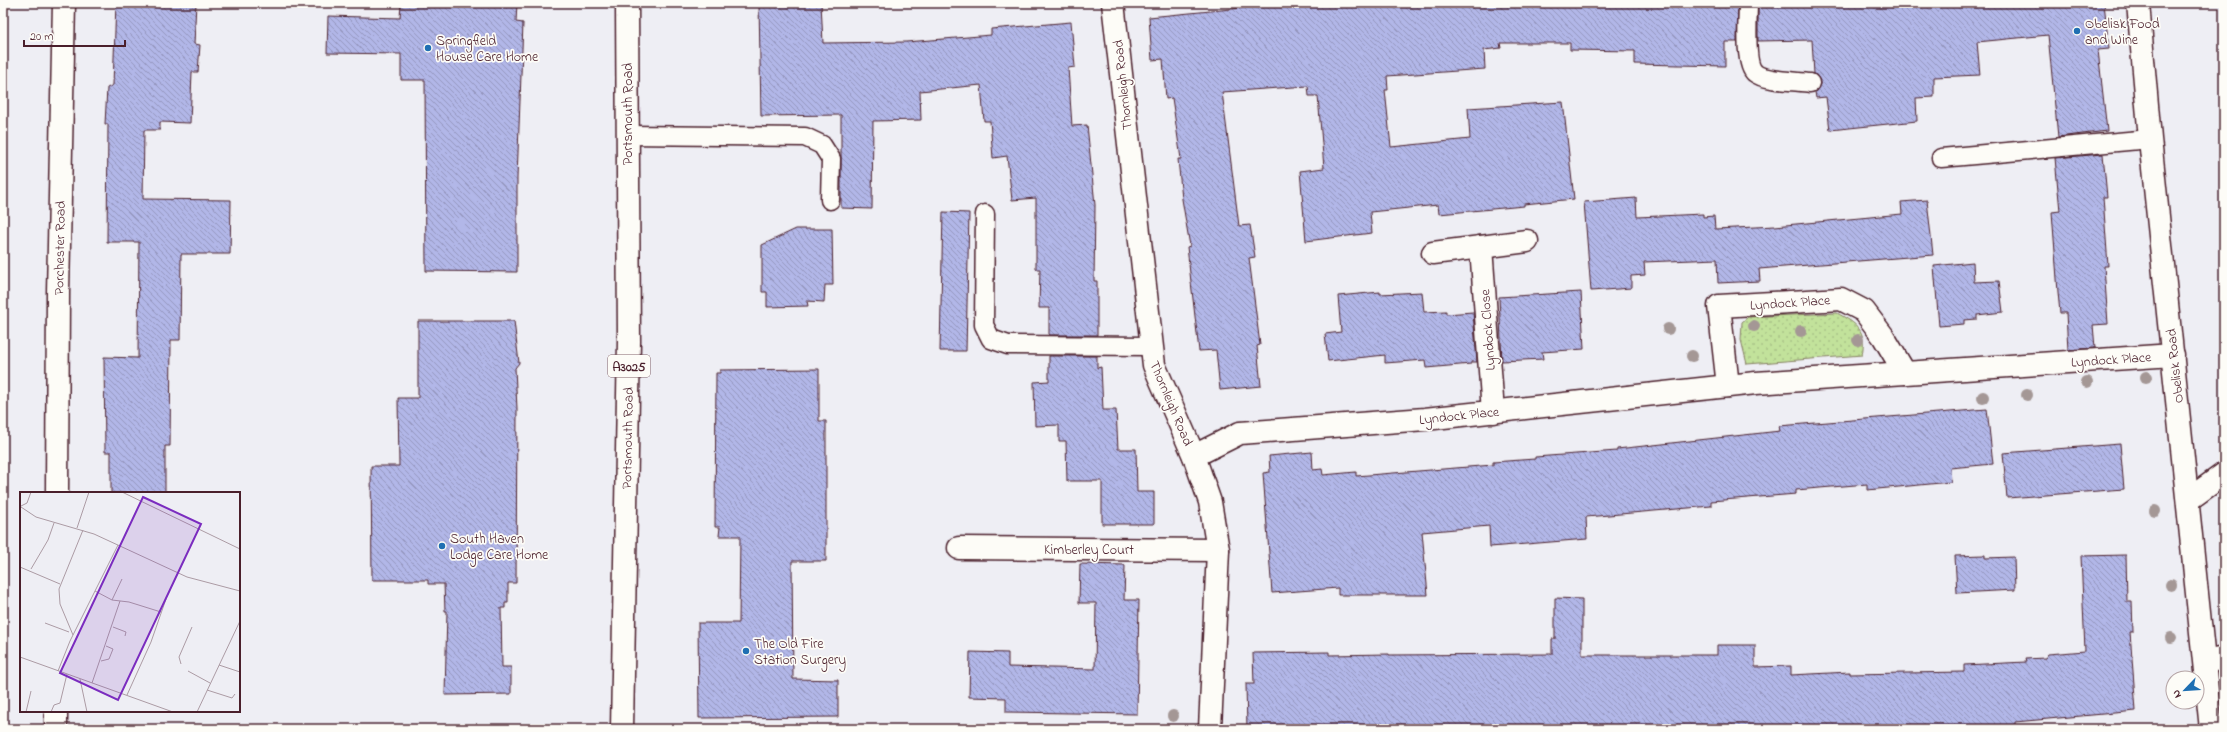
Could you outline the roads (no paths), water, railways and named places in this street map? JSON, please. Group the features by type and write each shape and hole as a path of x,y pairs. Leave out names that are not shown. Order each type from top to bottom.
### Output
{"street":[{"name":"Porchester Road","path":"57,492 64,3"},
{"name":"Portsmouth Road","path":"622,729 629,341 627,3"},
{"name":"Thornleigh Road","path":"1113,3 1154,365 1194,456 1210,502 1218,550 1210,729"},
{"name":"Obelisk Road","path":"2138,3 2150,139 2188,500 2214,660 2210,729"},
{"path":"1433,253 1527,241"},
{"name":"Lyndock Close","path":"1481,247 1493,412"},
{"name":"Lyndock Place","path":"1728,386 1719,306 1842,299 1864,311 1883,336 1905,373"},
{"name":"Lyndock Place","path":"1194,456 1240,433 1493,412 1728,386 2173,355"},
{"path":"2188,500 2224,474"},
{"name":"Kimberley Court","path":"960,548 1218,550"},
{"path":"56,712 56,729"}],"lane":[{"path":"1748,3 1749,61 1755,73 1765,77 1810,83"},
{"path":"628,135 805,137 822,145 831,159 830,200"},
{"path":"1941,158 2150,139"},
{"path":"985,214 984,325 992,339 1008,345 1151,346"}],"place":[{"name":"Obelisk Food and Wine","path":"2077,31"},
{"name":"Springfleld House Care Home","path":"428,48"},
{"name":"South Haven Lodge Care Home","path":"442,546"},
{"name":"The Old Fire Station Surgery","path":"746,651"}]}
